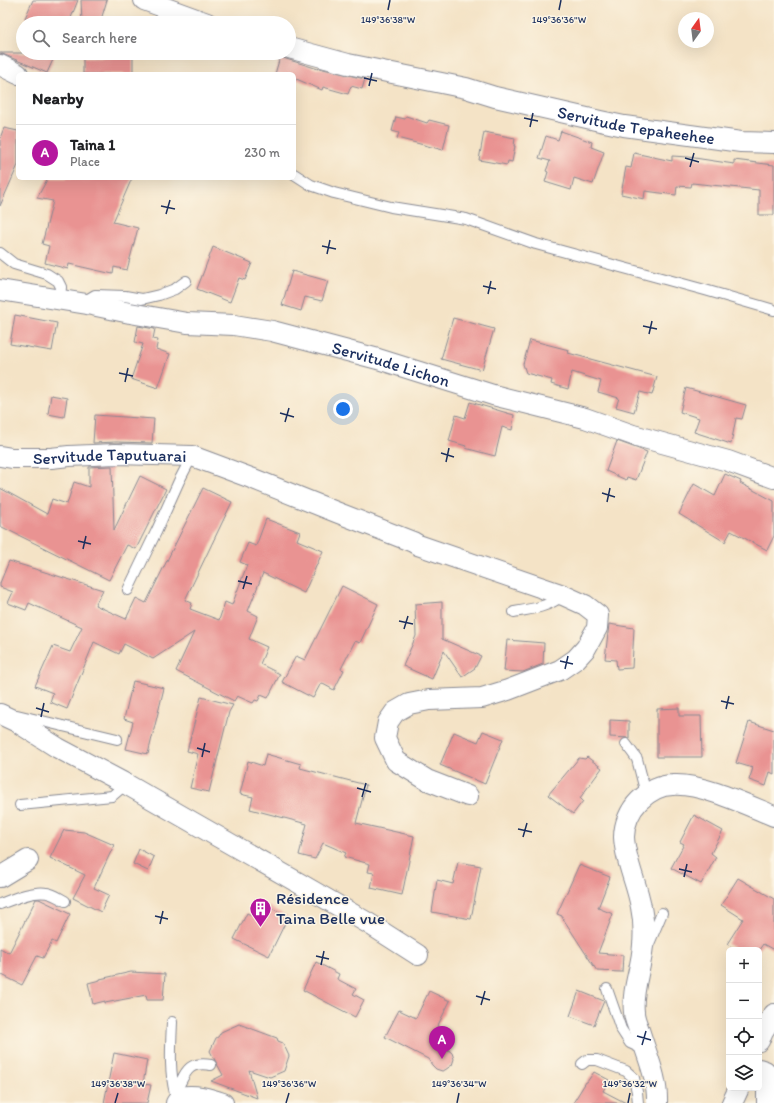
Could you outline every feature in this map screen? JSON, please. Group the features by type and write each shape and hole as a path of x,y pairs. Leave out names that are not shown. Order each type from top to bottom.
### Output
{"street":[{"path":"144,0 188,16"},
{"name":"Servitude Tepaheehee","path":"296,50 348,64 466,88 496,97 612,123 741,142 774,143"},
{"path":"0,65 16,73"},
{"path":"4,291 25,305"},
{"name":"Servitude Lichon","path":"4,291 87,304 187,323 234,325 272,331 378,359 493,395 585,418 633,435 728,461 774,478"},
{"name":"Servitude Taputuarai","path":"0,456 12,458 51,458 116,454 192,456"},
{"path":"192,456 418,545 563,595 585,605 598,615 597,628 586,648 576,659 560,670 508,690 482,698 429,700 408,704 395,712 388,722 385,738 396,761 427,780 468,796"},
{"path":"0,712 58,748 126,784 368,923 418,955"},
{"path":"657,1103 658,1095 652,1067 634,1014 634,993 641,962 644,931 642,907 626,851 624,828 633,806 646,794 658,788 673,784 703,789 774,816"},
{"path":"0,877 28,860"},
{"path":"762,1034 774,1014"},
{"path":"762,1070 765,1071 768,1079 767,1103"},
{"path":"732,1103 738,1091"},
{"path":"177,1098 188,1095 198,1096 223,1103"}],"lane":[{"path":"296,175 315,187 334,193 391,207 466,219 536,244 774,310"},
{"path":"0,253 14,264 47,274 58,281 61,287 60,300"},
{"path":"87,304 90,298 95,295 125,296 142,299 148,298 175,289 186,281"},
{"name":"Servitude Taputuarai","path":"128,590 192,456"},
{"path":"514,612 538,608 554,602 563,595"},
{"path":"0,712 117,739"},
{"path":"626,744 637,759 646,794"},
{"path":"20,805 112,796 126,784"},
{"path":"0,904 35,893 46,892 65,901"},
{"path":"641,962 662,913"},
{"path":"606,989 621,1029 630,1043 646,1051"},
{"path":"172,1022 171,1067 172,1081 177,1098"},
{"path":"582,1064 587,1060 596,1060 626,1071 634,1078 638,1092 638,1103"},
{"path":"177,1098 185,1073 192,1066 200,1064 211,1065"}],"building":[{"path":"33,0 78,0 72,16 26,16"},
{"path":"81,0 107,0 102,16 82,16"},
{"path":"0,53 16,53 16,60"},
{"path":"16,60 53,60 47,72"},
{"path":"83,60 133,60 133,72 83,72"},
{"path":"279,60 290,60 318,69 365,79 362,89 351,86 348,94 323,87 322,90 296,79 296,72 276,72"},
{"path":"406,116 427,123 429,120 449,125 443,150 397,138 399,133 392,131 396,117 405,119"},
{"path":"4,128 16,131 16,170 0,206 0,138"},
{"path":"561,131 592,142 591,147 604,152 593,184 574,178 571,190 545,182 548,172 546,171 550,161 539,158 546,136 558,140"},
{"path":"484,132 515,138 512,162 508,161 507,165 479,160"},
{"path":"634,153 672,161 672,156 734,164 734,160 774,165 774,215 759,215 759,190 692,183 691,187 677,186 676,195 645,191 644,199 621,194 626,167 631,168"},
{"path":"47,180 131,180 113,222 138,228 127,270 114,267 113,274 69,264 68,269 45,263 49,246 42,244 53,201 37,198"},
{"path":"213,247 252,263 245,280 239,278 230,302 197,289"},
{"path":"292,271 328,281 322,301 305,297 301,311 282,305"},
{"path":"15,315 57,323 52,351 10,344"},
{"path":"453,318 494,329 482,370 441,359"},
{"path":"138,326 155,329 153,339 158,340 156,349 170,354 158,388 131,379 143,344 135,342"},
{"path":"530,340 569,350 568,353 657,377 652,395 640,392 634,412 616,407 619,398 598,392 601,381 572,372 568,389 551,384 552,380 526,373 523,364"},
{"path":"686,388 746,405 742,419 736,418 731,444 694,432 699,418 680,412"},
{"path":"51,395 67,398 64,417 48,414"},
{"path":"470,402 514,415 512,430 502,427 495,456 465,448 466,446 449,441 456,415 465,418"},
{"path":"95,415 154,419 152,443 93,443"},
{"path":"617,441 647,452 636,480 627,477 626,480 606,471"},
{"path":"112,466 114,530 140,476 166,489 136,549 127,545 109,580 0,526 0,488 47,514 52,499 67,504 74,482 89,487 89,467"},
{"path":"725,474 741,481 740,483 774,501 774,536 767,550 731,531 725,542 679,514 694,484 715,496"},
{"path":"203,488 232,502 185,600 192,603 190,609 219,620 225,602 232,605 247,565 240,562 248,543 256,546 266,519 300,532 297,540 323,551 304,593 263,573 248,611 258,616 249,639 267,647 260,664 280,674 268,698 261,695 258,701 255,700 253,703 237,696 234,701 176,671 194,632 153,659 124,644 119,654 94,642 67,709 50,702 53,693 35,686 53,646 70,652 82,627 29,603 26,610 8,603 13,592 0,587 0,583 9,561 103,590 95,605 126,619 136,598 146,603"},
{"path":"342,586 378,604 360,643 355,641 341,669 344,670 334,690 321,683 313,698 282,682 296,656 305,660"},
{"path":"442,602 442,639 481,656 475,668 462,677 444,651 432,679 403,666 416,636 415,604"},
{"path":"609,624 634,628 632,668 617,669 616,660 605,659"},
{"path":"507,640 544,643 543,664 523,672 504,671"},
{"path":"133,681 164,688 148,754 126,749 133,722 124,719"},
{"path":"201,697 233,705 229,712 209,792 190,788 198,754 187,751"},
{"path":"679,708 679,716 701,716 702,757 657,757 657,709"},
{"path":"610,720 629,721 629,738 610,737"},
{"path":"749,722 774,730 774,774 770,772 766,786 749,780 753,768 736,763"},
{"path":"483,731 503,739 485,784 440,765 454,732 478,742"},
{"path":"266,754 301,764 300,768 366,785 356,823 414,836 402,895 371,888 374,873 368,872 370,864 344,857 346,853 323,843 315,859 299,855 307,824 250,809 253,797 240,794 248,761 263,766"},
{"path":"587,757 602,768 580,798 583,801 573,814 548,795 579,758 585,759"},
{"path":"694,815 723,831 711,853 716,857 701,884 671,868 684,844 680,842"},
{"path":"64,830 84,832 114,845 94,888 109,895 101,912 73,898 85,875 50,858"},
{"path":"139,849 154,857 148,871 133,864"},
{"path":"458,862 481,866 471,919 432,912 437,880 453,884"},
{"path":"579,865 610,877 598,908 613,914 598,953 623,955 622,972 597,971 562,916 557,914"},
{"path":"738,878 774,899 774,950 763,944 761,947 732,947 727,944 743,919 721,905"},
{"path":"36,899 39,899 70,914 56,943 52,941 43,958 37,956 22,985 0,974 0,948 9,953"},
{"name":"Résidence Taina Belle vue","path":"266,905 288,917 269,956 234,939 247,913 251,915 254,910 263,914"},
{"path":"316,962 339,974 337,979 356,989 353,994 364,1000 355,1017 303,990"},
{"path":"131,972 165,974 163,1000 147,1000 146,995 93,1004 88,983"},
{"path":"429,991 450,1001 429,1043 446,1048 452,1053 454,1059 452,1065 442,1071 436,1069 428,1059 385,1037 399,1010 416,1018"},
{"path":"579,991 604,1001 594,1025 570,1016"},
{"path":"239,1024 277,1038 278,1041 283,1043 289,1056 284,1071 270,1077 249,1070 257,1098 211,1081 223,1075 210,1051 216,1038 221,1032"},
{"path":"114,1053 147,1060 143,1084 151,1085 147,1103 104,1103"},
{"path":"594,1072 609,1080 603,1091 626,1103 573,1103"}],"place":[{"name":"Résidence Taina Belle vue","path":"261,928"},
{"name":"Taina 1","path":"442,1059"}]}
